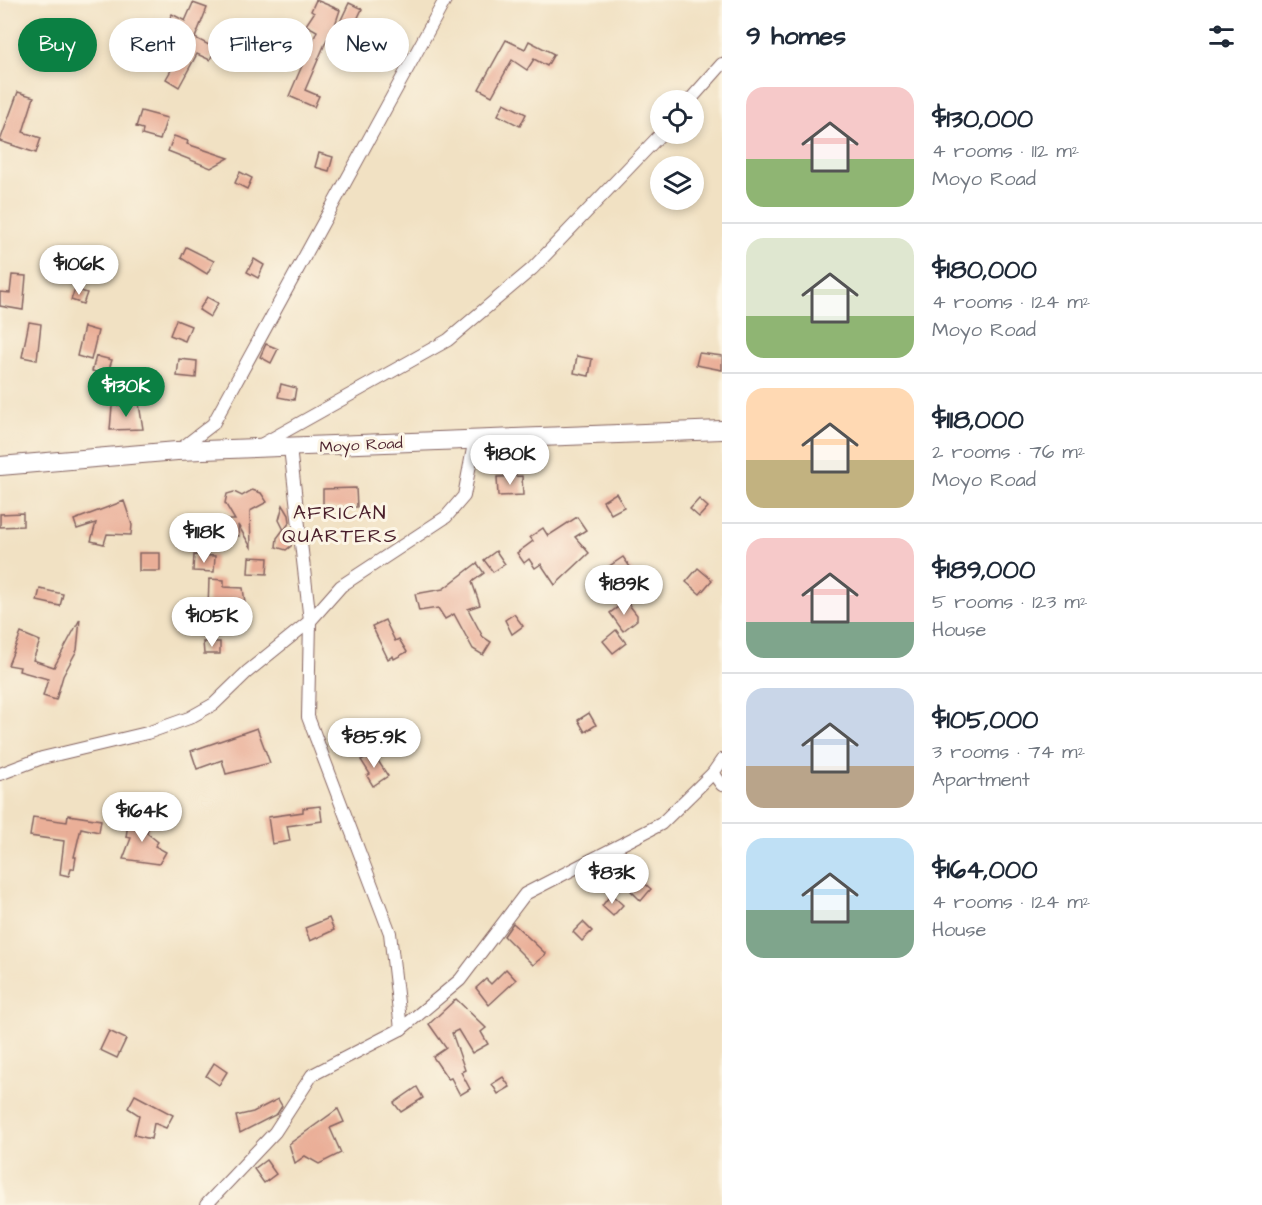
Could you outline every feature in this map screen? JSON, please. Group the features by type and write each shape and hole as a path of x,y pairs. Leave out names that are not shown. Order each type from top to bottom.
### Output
{"main road":[{"name":"Moyo Road","path":"0,466 177,452 475,438 722,430"}],"street":[{"path":"177,452 213,424 445,0"},
{"path":"699,90 722,64"},
{"path":"253,450 448,340 532,269 651,144"},
{"path":"0,774 42,758 100,746 189,718 214,704 247,672 310,621 341,586 446,517 464,496 475,438"},
{"path":"290,448 310,621 309,717 390,933 401,1029"},
{"path":"206,1205 275,1132 312,1076 401,1029 460,980 525,894 661,824 713,773 722,760"},
{"path":"713,773 722,784"}],"building":[{"path":"316,0 340,10 337,18 325,18 325,44 313,71 313,40 317,31 313,29 313,18 311,18 314,13 311,11"},
{"path":"193,3 207,8 196,36 196,18 186,18"},
{"path":"349,3 362,9 358,18 342,18"},
{"path":"196,38 208,44 208,59 197,54 196,56"},
{"path":"506,40 525,49 529,41 554,54 547,66 534,59 527,70 512,60 492,96 479,89"},
{"path":"170,72 187,72 179,87 166,79"},
{"path":"299,72 313,72 305,90 319,96 314,107 289,96"},
{"path":"18,92 34,97 23,132 41,138 36,153 0,141"},
{"path":"504,103 526,114 520,126 498,115"},
{"path":"141,111 167,118 160,140 142,135 143,129 136,127"},
{"path":"174,136 188,141 187,144 229,158 211,168 168,151"},
{"path":"319,153 333,157 329,171 315,167"},
{"path":"240,172 252,178 247,189 235,183"},
{"path":"186,247 214,261 207,274 181,258"},
{"path":"254,259 264,265 258,278 247,272"},
{"path":"12,275 26,276 23,310 0,306 0,292 10,293"},
{"path":"75,289 87,293 83,304 71,300"},
{"path":"207,297 218,303 210,317 199,310"},
{"path":"176,320 191,326 185,341 170,335"},
{"path":"29,322 41,324 37,360 22,357"},
{"path":"84,327 98,331 91,360 77,356"},
{"path":"266,344 278,349 271,363 260,357"},
{"path":"699,353 722,356 722,370 696,365"},
{"path":"96,356 112,360 107,375 92,371"},
{"path":"577,356 592,359 589,376 574,373"},
{"path":"179,359 197,361 196,378 177,376"},
{"path":"281,384 296,388 294,400 278,397"},
{"path":"139,404 143,429 110,430 112,406"},
{"path":"522,476 523,495 498,496 497,477"},
{"path":"356,488 357,507 323,508 323,489"},
{"path":"252,490 261,493 267,502 250,511 251,547 238,525 239,536 222,536 222,520 235,520 225,503 227,494 234,492 242,496"},
{"path":"616,493 624,507 611,514 603,501"},
{"path":"699,499 708,507 699,517 690,509"},
{"path":"124,501 132,525 131,535 107,534 104,544 91,541 96,523 77,529 74,520"},
{"path":"283,505 290,522 284,530 279,520"},
{"path":"23,513 23,526 0,527 0,514"},
{"path":"577,517 586,530 575,537 589,553 555,585 541,564 535,568 529,559 524,563 517,553 533,541 530,537 543,528 548,536"},
{"path":"283,530 292,540 291,546 286,550 276,547 277,538"},
{"path":"496,551 505,564 493,572 484,560"},
{"path":"139,553 160,553 160,571 139,571"},
{"path":"194,555 215,556 214,572 193,571"},
{"path":"249,557 268,558 267,574 248,573"},
{"path":"623,557 633,571 619,582 608,567"},
{"path":"477,563 484,573 472,582 480,605 468,609 483,637 491,642 483,655 473,649 454,614 445,619 438,608 419,611 415,594 443,589"},
{"path":"698,568 712,580 700,594 686,582"},
{"path":"209,579 224,580 224,587 243,588 246,611 208,609"},
{"path":"40,589 63,594 60,606 37,601"},
{"path":"626,601 637,615 637,620 623,631 610,613"},
{"path":"514,614 523,626 512,634 505,620"},
{"path":"80,619 77,650 63,676 56,700 43,696 48,679 19,671 20,667 8,665 21,633 40,641 33,660 54,667"},
{"path":"385,620 395,641 399,639 407,652 394,659 393,656 388,659 372,626"},
{"path":"616,630 626,643 613,653 603,641"},
{"path":"203,642 220,642 220,654 204,654"},
{"path":"589,713 596,725 585,732 578,720"},
{"path":"257,728 270,763 226,774 222,760 197,769 191,751"},
{"path":"373,753 388,776 373,786 367,776 370,774 361,760"},
{"path":"320,806 322,821 287,826 290,841 272,844 268,817 303,812 303,808"},
{"path":"68,815 101,820 99,832 81,828 74,857 76,857 74,869 71,869 69,876 60,874 64,841 30,836 33,817 67,822"},
{"path":"129,817 149,821 147,833 158,842 155,846 166,852 159,864 123,859 131,838 126,837"},
{"path":"641,880 651,889 641,901 631,891"},
{"path":"611,894 623,905 613,916 602,906"},
{"path":"329,918 334,930 310,941 305,928"},
{"path":"583,922 592,931 582,941 573,932"},
{"path":"513,923 546,954 533,965 504,936"},
{"path":"506,969 516,980 489,1005 476,988 486,979 491,984"},
{"path":"456,999 486,1028 481,1032 488,1044 472,1053 458,1030 452,1033 465,1070 461,1072 470,1089 460,1095 451,1078 448,1079 433,1057 446,1048 429,1024"},
{"path":"109,1031 126,1039 117,1058 100,1050"},
{"path":"214,1063 227,1072 219,1085 206,1076"},
{"path":"503,1077 510,1087 498,1094 492,1084"},
{"path":"417,1087 423,1098 401,1112 394,1103"},
{"path":"135,1095 173,1115 166,1128 154,1123 151,1139 134,1135 139,1115 128,1108"},
{"path":"278,1099 282,1106 277,1114 240,1133 236,1116 253,1112"},
{"path":"338,1109 344,1122 330,1128 341,1153 319,1164 305,1156 295,1163 289,1144"},
{"path":"266,1160 276,1174 264,1183 254,1169"}],"district":[{"name":"AFRICAN QUARTERS","path":"340,524"}]}
